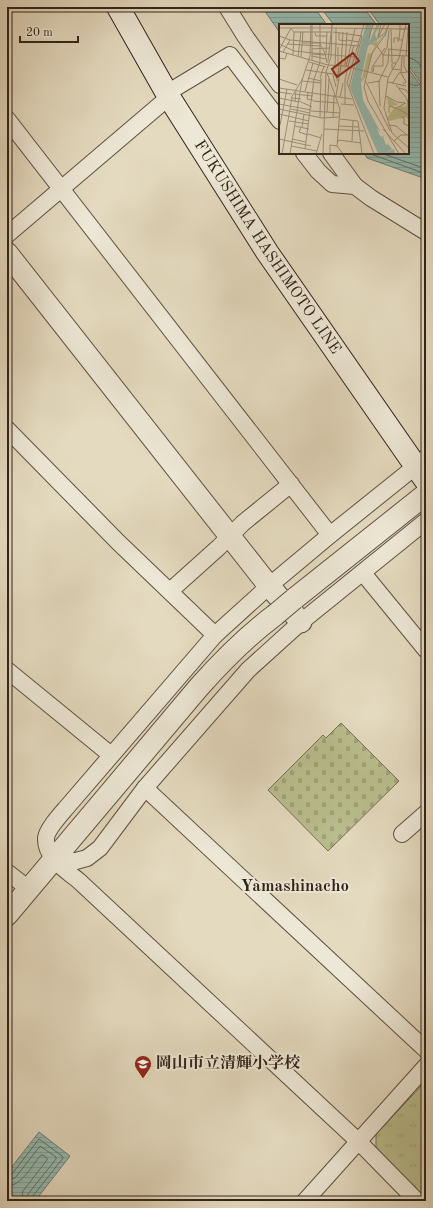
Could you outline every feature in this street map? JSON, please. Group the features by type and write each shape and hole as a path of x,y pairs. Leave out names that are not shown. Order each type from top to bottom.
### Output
{"main road":[{"name":"FUKUSHIMA HASHIMOTO LINE","path":"118,7 168,95 268,252 422,469"}],"street":[{"path":"227,7 245,36 279,84"},
{"path":"7,236 168,95 230,55 279,120"},
{"path":"7,119 330,535"},
{"path":"305,154 318,171 332,184 355,186"},
{"path":"332,154 355,186 371,198 426,232"},
{"path":"7,253 230,536 301,622"},
{"path":"7,429 118,542 215,635"},
{"path":"417,1201 359,1142 79,881 53,859 47,846 46,837 67,807 215,635 330,535 422,469"},
{"path":"170,591 243,523 291,484"},
{"path":"7,915 208,676 250,634 426,494"},
{"path":"53,859 76,861 87,858 100,848 145,788 248,670 301,622 364,573 426,521"},
{"path":"364,573 426,650"},
{"path":"7,670 111,755"},
{"path":"145,788 426,1050"},
{"path":"402,834 424,818"},
{"path":"7,872 29,889"},
{"path":"305,1201 426,1066"}],"green space":[{"path":"341,723 399,781 328,851 268,790 323,735 326,738"},
{"path":"426,1081 426,1200 376,1150 376,1134"}],"water":[{"path":"262,7 314,7 326,24 279,24 279,32"},
{"path":"320,7 363,7 376,24 333,24"},
{"path":"367,7 426,7 426,90 409,66 409,24 379,24"},
{"path":"409,69 426,93 426,179 367,158 365,154 409,154"},
{"path":"39,1132 70,1156 35,1201 11,1201 7,1198 7,1173"}],"place":[{"name":"岡山市立清輝小学校","path":"143,1079"}],"district":[{"name":"Yamashinacho","path":"295,886"}]}
